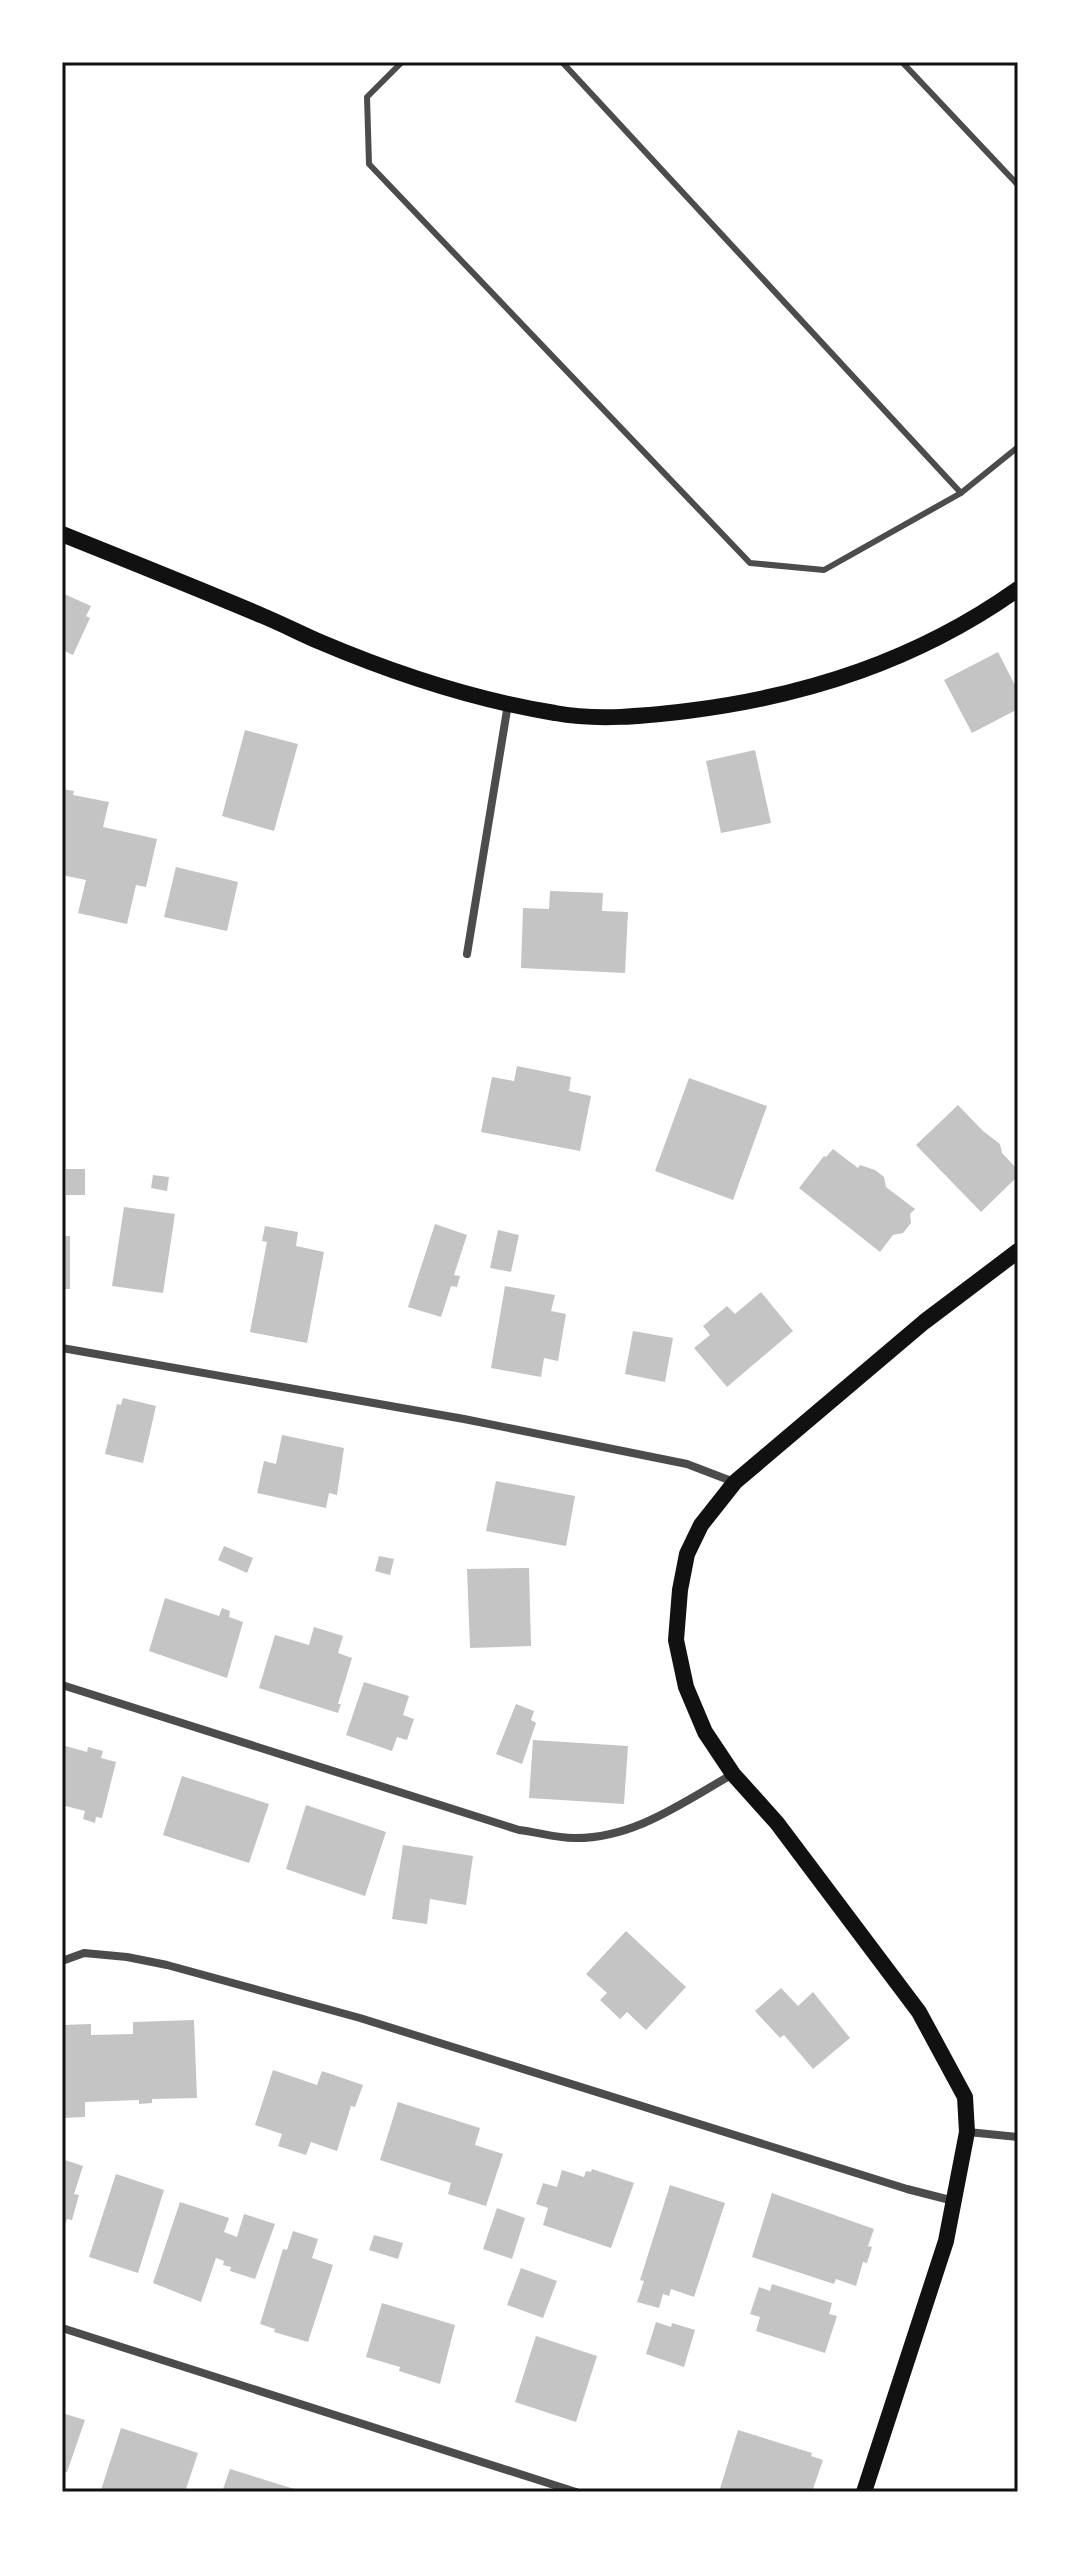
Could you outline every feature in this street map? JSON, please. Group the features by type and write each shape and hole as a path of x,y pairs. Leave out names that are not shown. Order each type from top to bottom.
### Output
{"main road":[{"path":"62,534 267,617 319,642 412,676 508,704 558,714 618,718 743,704 817,687 883,664 946,633 1018,589"},
{"path":"864,2492 946,2241 967,2132 965,2097 919,2012 777,1823 733,1774 705,1732 686,1687 676,1640 680,1590 687,1554 701,1525 735,1482 924,1322 1018,1251"}],"street":[{"path":"467,954 508,704"},
{"path":"62,1348 464,1419 687,1464 735,1482"},
{"path":"62,1685 519,1830 574,1838 644,1825 733,1774"},
{"path":"62,1961 84,1953 167,1965 360,2018 891,2185 954,2201"},
{"path":"967,2132 1018,2137"},
{"path":"62,2328 576,2492"}],"lane":[{"path":"402,62 367,97 369,164 750,563 824,570 961,493 1018,447"},
{"path":"562,62 961,493"},
{"path":"902,62 1018,185"}],"building":[{"path":"62,593 91,606 86,616 90,618 73,655 62,650"},
{"path":"998,652 1018,691 1018,709 972,733 944,680"},
{"path":"245,730 298,744 274,831 222,816"},
{"path":"755,750 771,823 721,833 706,761"},
{"path":"62,789 74,791 73,795 109,802 103,827 157,839 146,887 136,885 127,924 78,913 86,880 62,875"},
{"path":"176,867 238,882 227,931 164,917"},
{"path":"550,891 603,893 602,911 628,912 625,973 521,968 523,908 549,909"},
{"path":"517,1066 571,1077 569,1091 591,1096 580,1151 481,1132 492,1077 514,1081"},
{"path":"689,1078 767,1106 733,1200 655,1171"},
{"path":"958,1105 1000,1144 1002,1153 1018,1170 1018,1176 981,1212 916,1145"},
{"path":"833,1149 858,1168 860,1165 875,1170 884,1177 886,1187 915,1209 910,1214 911,1223 903,1233 893,1235 880,1252 799,1188"},
{"path":"66,1169 85,1169 85,1195 66,1195"},
{"path":"153,1175 169,1177 167,1191 151,1188"},
{"path":"124,1207 175,1214 163,1293 112,1286"},
{"path":"435,1224 467,1235 454,1275 460,1276 457,1287 451,1286 441,1317 408,1307"},
{"path":"265,1226 298,1232 296,1246 324,1252 307,1343 250,1332 267,1242 262,1241"},
{"path":"498,1230 519,1235 511,1272 490,1268"},
{"path":"62,1236 70,1236 70,1289 62,1289"},
{"path":"505,1286 555,1295 551,1311 566,1314 558,1361 544,1358 541,1377 491,1368"},
{"path":"761,1292 793,1331 727,1387 694,1348 710,1335 703,1326 727,1306 735,1314"},
{"path":"633,1331 673,1338 665,1382 625,1374"},
{"path":"123,1398 156,1406 143,1463 105,1454 117,1404 121,1405"},
{"path":"282,1435 344,1448 337,1495 329,1493 326,1508 257,1493 264,1461 276,1464"},
{"path":"496,1481 575,1496 566,1546 486,1531"},
{"path":"224,1546 253,1558 247,1573 218,1560"},
{"path":"379,1556 394,1559 390,1575 375,1571"},
{"path":"529,1568 531,1646 470,1648 467,1569"},
{"path":"165,1598 219,1616 222,1608 230,1611 229,1617 243,1622 227,1678 149,1651"},
{"path":"314,1627 343,1636 338,1653 352,1658 338,1713 259,1688 275,1635 309,1645"},
{"path":"364,1682 409,1696 403,1715 414,1719 407,1740 397,1737 392,1751 346,1735"},
{"path":"516,1704 534,1711 531,1720 536,1723 522,1764 496,1754"},
{"path":"533,1740 628,1746 624,1804 529,1798"},
{"path":"62,1745 87,1752 88,1747 103,1751 101,1758 116,1762 102,1818 96,1817 95,1823 83,1819 85,1811 62,1805"},
{"path":"182,1776 269,1804 249,1863 163,1835"},
{"path":"306,1805 386,1832 365,1896 286,1869"},
{"path":"403,1845 473,1856 466,1905 430,1899 427,1924 392,1919"},
{"path":"626,1931 686,1987 646,2030 627,2012 620,2019 600,2000 607,1993 586,1974"},
{"path":"781,1988 798,2006 813,1992 850,2038 813,2069 784,2035 780,2038 755,2011"},
{"path":"194,2020 197,2098 152,2099 152,2103 139,2104 139,2100 85,2102 85,2117 62,2118 62,2025 91,2024 91,2035 133,2034 133,2022"},
{"path":"273,2070 317,2085 322,2071 363,2085 355,2107 351,2106 337,2151 311,2142 306,2155 278,2146 282,2134 255,2125"},
{"path":"398,2102 480,2128 475,2145 503,2154 486,2206 448,2194 451,2183 380,2160"},
{"path":"62,2159 83,2166 74,2194 79,2195 72,2220 67,2219 63,2233"},
{"path":"592,2169 634,2183 611,2248 543,2225 548,2208 536,2204 543,2183 557,2187 562,2170 584,2177 586,2171 591,2172"},
{"path":"116,2174 164,2190 138,2273 89,2257"},
{"path":"670,2185 725,2203 694,2297 671,2289 669,2296 663,2294 659,2308 637,2302 644,2281 640,2280"},
{"path":"772,2193 874,2229 868,2246 872,2247 867,2263 863,2262 856,2286 836,2279 834,2284 752,2257"},
{"path":"180,2202 229,2218 224,2232 237,2237 244,2214 275,2224 255,2279 230,2271 231,2267 223,2265 224,2261 216,2258 201,2302 153,2283"},
{"path":"497,2208 525,2218 512,2259 483,2249"},
{"path":"293,2231 318,2239 312,2258 333,2265 308,2342 274,2332 275,2329 260,2324 283,2249 287,2250"},
{"path":"374,2235 403,2243 398,2259 369,2250"},
{"path":"521,2268 557,2281 543,2318 507,2305"},
{"path":"772,2284 832,2303 829,2314 837,2316 825,2353 756,2331 760,2317 750,2314 759,2287 770,2291"},
{"path":"382,2303 455,2325 440,2384 366,2357"},
{"path":"656,2322 695,2330 684,2367 646,2354"},
{"path":"536,2336 597,2356 576,2422 515,2402"},
{"path":"62,2413 85,2420 67,2472 62,2471"},
{"path":"121,2428 198,2453 185,2492 101,2490"},
{"path":"738,2430 812,2453 811,2456 823,2460 812,2492 719,2492"},
{"path":"230,2469 301,2491 301,2492 222,2492"}]}
